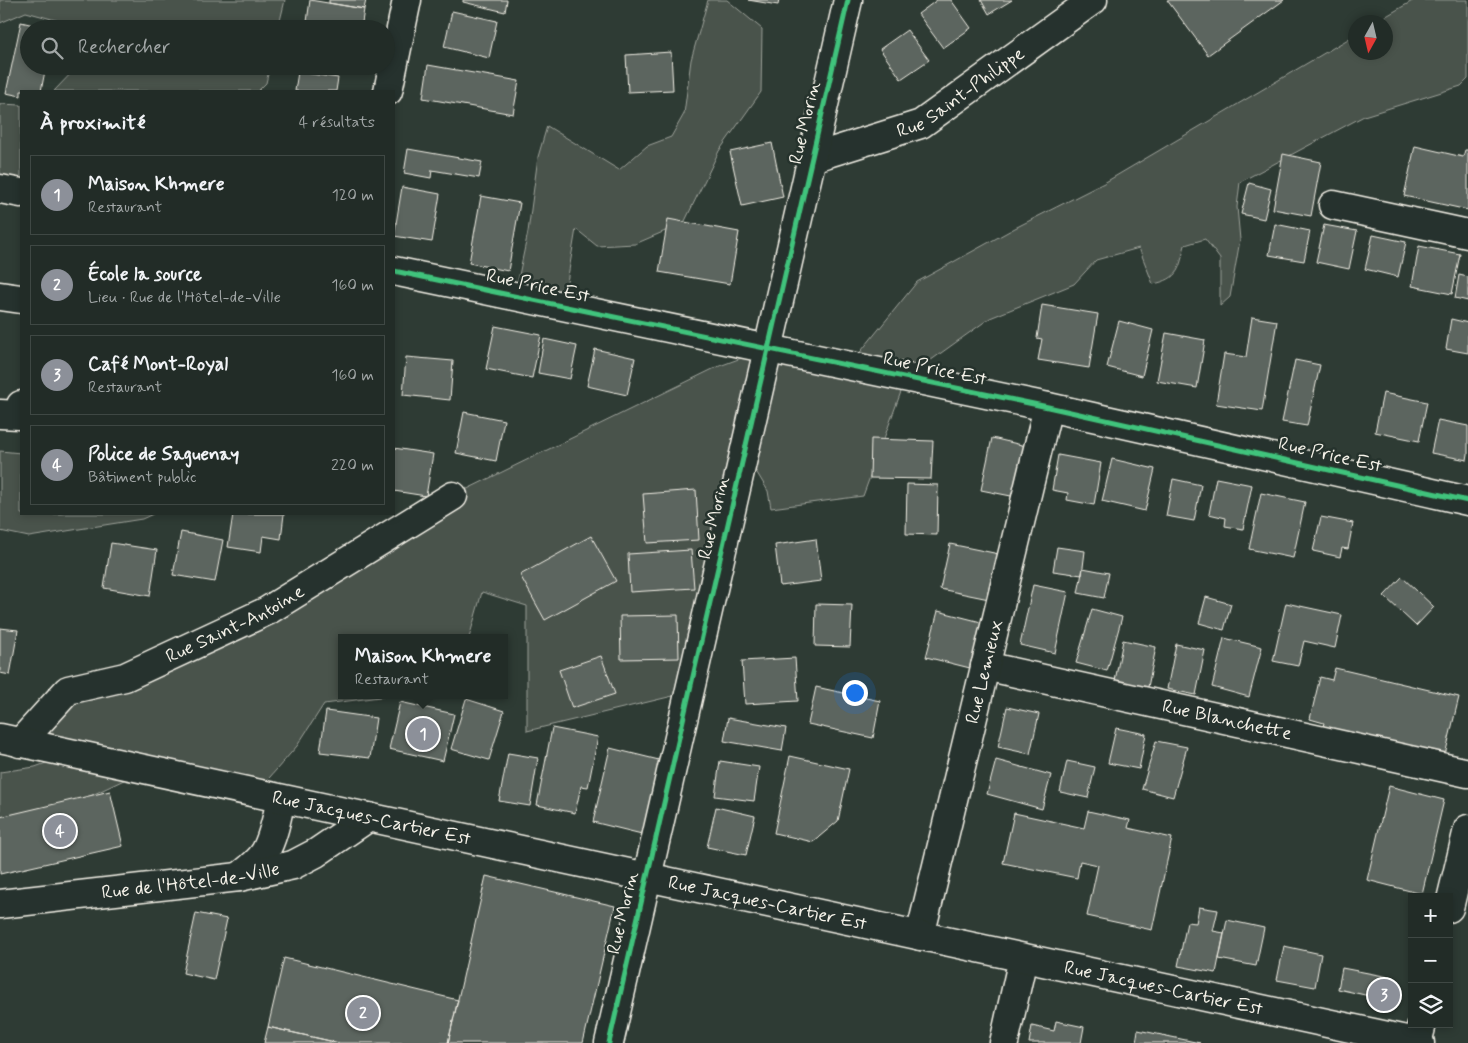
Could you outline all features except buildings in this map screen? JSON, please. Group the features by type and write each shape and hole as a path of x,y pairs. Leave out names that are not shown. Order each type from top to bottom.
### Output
{"street":[{"path":"395,57 407,0"},
{"name":"Rue Morin","path":"609,1043 848,0"},
{"name":"Rue Saint-Philippe","path":"812,158 920,124 1093,0"},
{"path":"388,90 391,75"},
{"path":"0,189 20,193"},
{"path":"1333,205 1468,234"},
{"name":"Rue Price Est","path":"395,271 1048,407 1468,501"},
{"path":"0,296 20,299"},
{"name":"Rue Lemieux","path":"920,936 1048,407"},
{"path":"0,414 20,415"},
{"name":"Rue Saint-Antoine","path":"10,741 68,690 125,677 267,611 454,496"},
{"name":"Rue Blanchette","path":"985,666 1468,773"},
{"name":"Rue Jacques-Cartier Est","path":"10,741 1418,1043"},
{"path":"239,877 254,866 264,853 272,837 281,799"},
{"name":"Rue de l'Hôtel-de-Ville","path":"0,904 239,877 293,865 316,853 369,817"},
{"path":"1453,893 1468,830"},
{"path":"1004,1043 1023,958"},
{"path":"1418,1043 1421,1028"}],"shaded area":[{"path":"0,0 285,0 280,20 56,20 26,12 0,23"},
{"path":"708,0 727,0 762,29 761,92 719,151 684,223 635,244 597,246 576,229 565,294 517,285 528,232 538,157 547,126 619,170 647,146 671,137 684,114 691,60"},
{"path":"1414,0 1468,0 1468,79 1461,86 1364,116 1240,182 1237,207 1240,240 1230,297 1220,306 1220,259 1205,239 1185,245 1179,266 1173,276 1153,284 1139,248 1096,260 1074,284 990,318 906,378 863,496 771,508 768,491 745,453 677,695 527,731 527,606 482,592 470,634 338,634 338,699 364,699 324,704 297,746 256,793 145,770 71,805 0,820 0,772 35,767 71,754 20,743 68,690 125,677 453,496 717,367 768,348 849,366 917,282 1015,228 1104,183 1348,39 1348,60 1393,60 1393,15 1388,15"},
{"path":"69,75 268,75 266,83 259,90 55,90"},
{"path":"0,104 20,105 20,193 0,189"},
{"path":"0,451 20,453 20,515 151,515 142,519 29,537 0,531"}],"cycle path":[{"path":"609,1043 848,0"},
{"path":"395,271 1048,407 1468,501"}],"place":[{"name":"Maison Khmere","path":"423,734"},
{"name":"Police de Saguenay","path":"60,831"},
{"name":"Café Mont-Royal","path":"1384,995"},
{"name":"École la source","path":"363,1013"}]}
